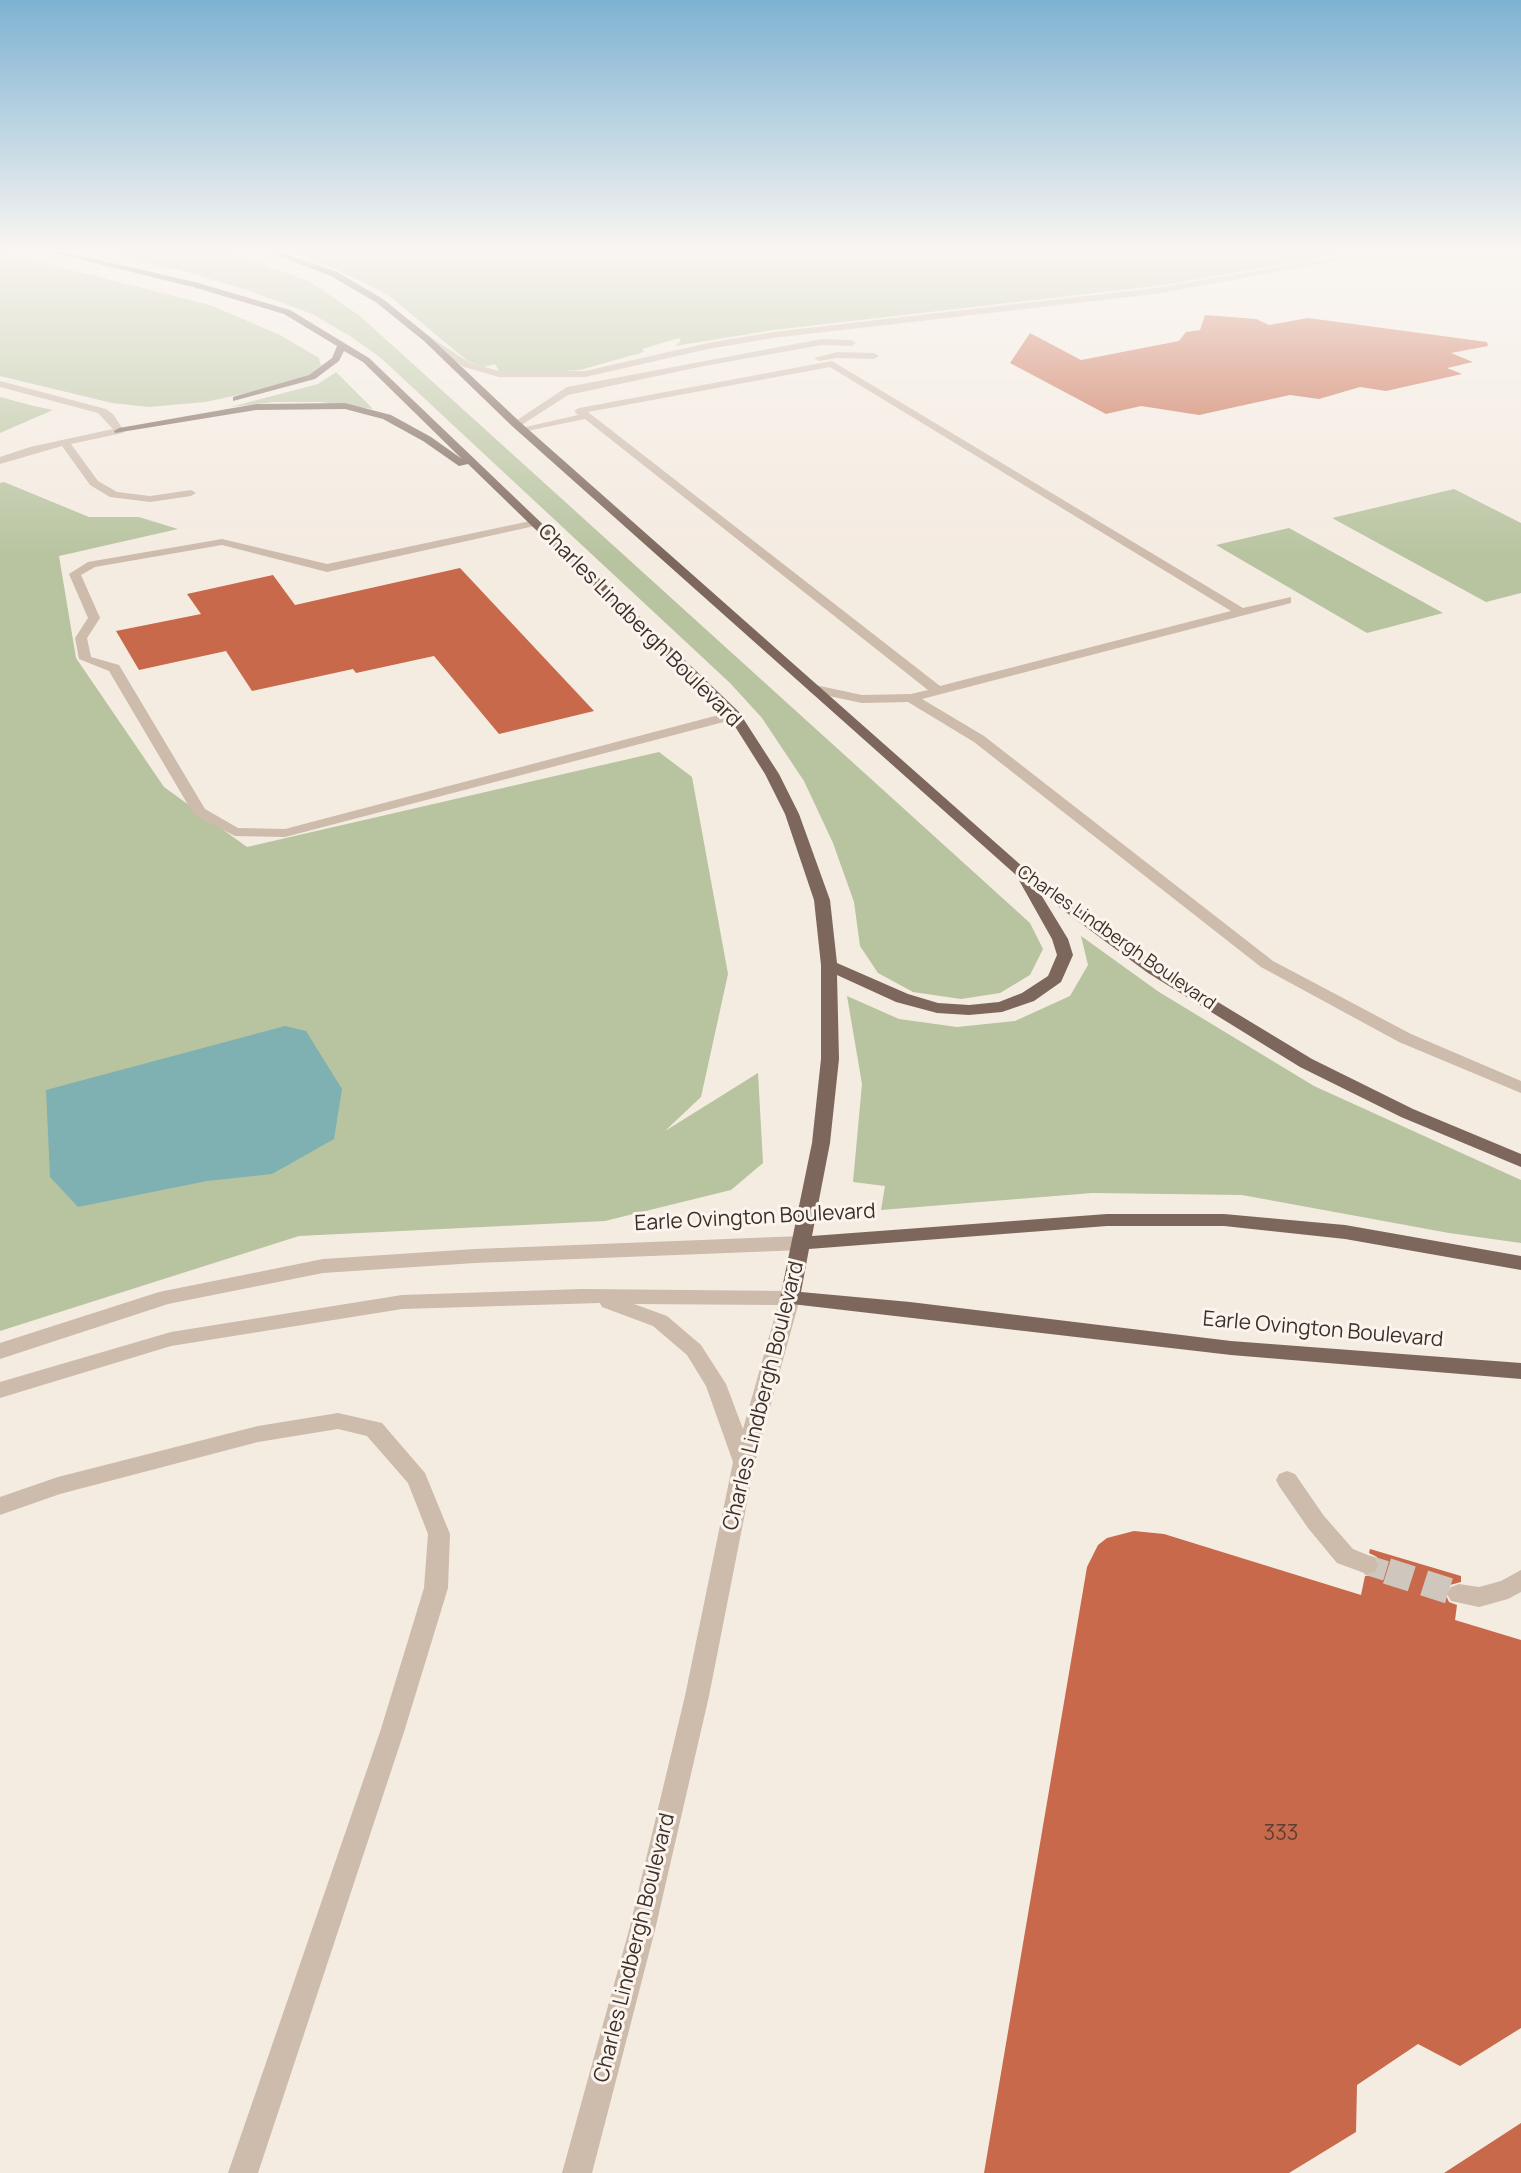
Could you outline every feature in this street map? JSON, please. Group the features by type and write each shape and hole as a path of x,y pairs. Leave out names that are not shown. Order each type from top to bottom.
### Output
{"main road":[{"path":"119,431 178,412 294,385 312,377 333,362 337,353"},
{"name":"Charles Lindbergh Boulevard","path":"354,353 379,372 734,715 772,774 792,814 822,900 830,964 830,1059 821,1143 790,1298"},
{"name":"Charles Lindbergh Boulevard","path":"441,353 519,426 1018,870 1158,972 1250,1031 1306,1063 1407,1113 1521,1161"},
{"path":"119,431 256,407 345,406 387,417 490,480"},
{"path":"830,964 902,998 937,1008 969,1010 1002,1007 1028,997 1055,979 1065,955 1060,939 1018,870"},
{"name":"Earle Ovington Boulevard","path":"802,1243 1107,1220 1224,1220 1345,1232 1521,1263"},
{"name":"Earle Ovington Boulevard","path":"790,1298 910,1309 1231,1348 1521,1371"}],"street":[{"path":"448,353 467,365 499,374 568,375 621,367 677,353"},
{"path":"562,393 789,353"},
{"path":"597,386 670,384 845,353"},
{"path":"938,691 579,411 832,364 1242,612"},
{"path":"519,426 562,393 621,367"},
{"path":"0,384 71,401 119,431"},
{"path":"519,426 587,416"},
{"path":"0,461 64,442 119,431"},
{"path":"64,442 94,484 114,495 150,499 191,494"},
{"path":"535,523 327,568 222,542 92,564 75,574 94,618 81,638 85,659 114,668 199,811 235,832 285,833 734,715"},
{"path":"815,689 862,699 911,698 1287,600"},
{"path":"911,698 979,738 1267,964 1405,1038 1521,1087"},
{"name":"Earle Ovington Boulevard","path":"0,1351 166,1297 323,1266 489,1255 802,1243"},
{"path":"582,1296 624,1306 660,1321 694,1350 716,1384 744,1462"},
{"name":"Earle Ovington Boulevard","path":"0,1390 172,1339 402,1302 582,1296 790,1298"},
{"name":"Charles Lindbergh Boulevard","path":"577,2173 642,1930 694,1709 744,1462 790,1298"},
{"path":"0,1506 58,1486 246,1437 338,1421 374,1429 417,1479 439,1534 436,1588 392,1732 243,2173"},
{"path":"1287,1480 1316,1522 1345,1556 1367,1565"},
{"path":"1459,1594 1479,1597 1508,1589 1521,1579"}],"green space":[{"path":"0,353 311,353 319,358 321,366 308,376 286,385 205,402 149,407 112,403 0,376"},
{"path":"375,353 401,353 1030,923 1043,949 1030,975 1000,993 961,999 913,992 878,973 860,946 854,902 833,843 804,781 762,718 730,683"},
{"path":"459,353 639,353 580,370 526,373 499,371 495,364 484,367 469,362"},
{"path":"336,372 373,409 321,402 274,402 230,407 318,384"},
{"path":"0,397 34,406 53,410 0,433"},
{"path":"4,482 89,517 139,517 178,529 59,556 76,658 164,787 247,847 659,752 692,777 728,974 701,1097 665,1131 758,1073 763,1163 731,1190 605,1221 299,1236 0,1331 0,483"},
{"path":"1454,489 1521,523 1521,593 1486,602 1332,518"},
{"path":"1289,528 1443,613 1367,633 1216,545"},
{"path":"1081,936 1159,992 1314,1086 1521,1180 1521,1243 1449,1233 1242,1195 1092,1193 881,1210 885,1186 853,1182 862,1084 847,996 899,1019 957,1027 1015,1021 1070,996 1088,965"}],"water":[{"path":"285,1026 306,1031 342,1089 334,1139 272,1174 207,1181 78,1207 50,1177 46,1090"}],"building":[{"path":"1016,353 1069,353 1081,360 1115,353 1452,353 1473,362 1447,368 1462,374 1386,391 1360,387 1319,399 1290,395 1199,415 1141,406 1106,414 1010,363"},
{"path":"460,568 594,711 499,734 434,656 356,673 353,669 252,691 226,651 139,670 116,631 201,614 187,594 273,575 295,605"},
{"path":"1134,1531 1164,1534 1361,1595 1365,1576 1376,1575 1380,1566 1377,1557 1369,1553 1370,1549 1461,1576 1461,1582 1450,1585 1445,1593 1449,1602 1457,1605 1455,1620 1521,1640 1521,2028 1460,2066 1418,2044 1357,2085 1356,2132 1289,2173 984,2173 1087,1567 1098,1545 1107,1538"},
{"path":"1521,2123 1521,2173 1444,2173"}],"tunnel":[{"path":"1367,1565 1393,1573"},
{"path":"1387,1571 1459,1594"}]}
